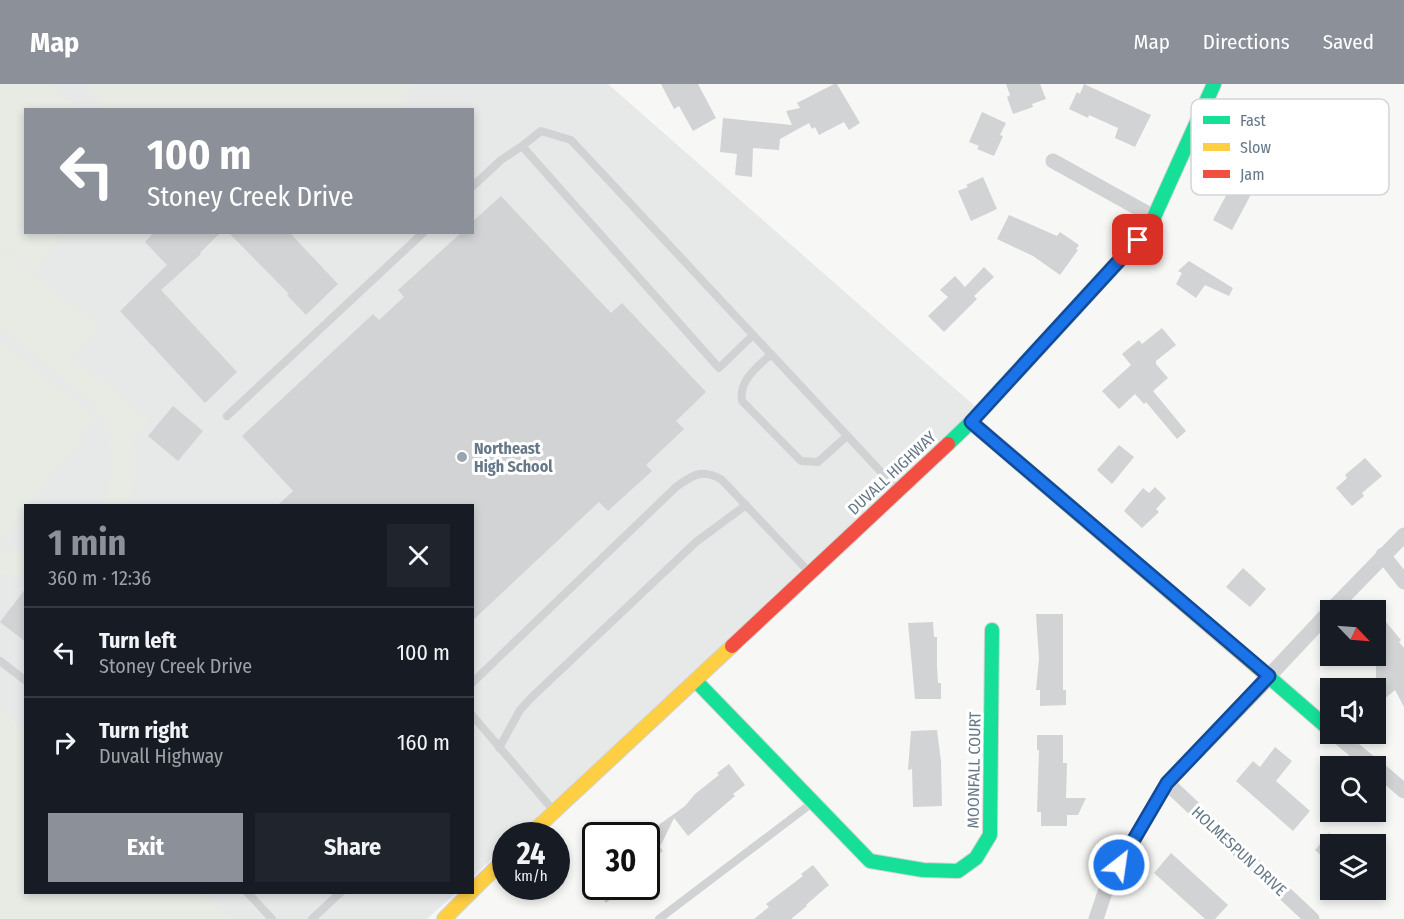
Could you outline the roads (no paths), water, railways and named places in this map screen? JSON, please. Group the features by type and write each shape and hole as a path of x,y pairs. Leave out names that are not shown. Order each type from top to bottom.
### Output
{"street":[{"name":"DUVALL HIGHWAY","path":"1207,99 1214,84"},
{"name":"DUVALL HIGHWAY","path":"542,822 696,681 971,422 1138,240 1154,217 1191,135"},
{"path":"1053,161 1154,217"},
{"path":"971,422 1320,721"},
{"path":"1341,600 1404,535"},
{"path":"1383,555 1404,582"},
{"path":"1096,919 1107,886 1167,783 1320,623"},
{"name":"MOONFALL COURT","path":"696,681 870,861 923,870 958,871 976,858 990,835 992,630"},
{"path":"1347,744 1362,756"},
{"path":"1386,776 1404,791"},
{"name":"HOLMESPUN DRIVE","path":"1167,783 1312,919"},
{"path":"474,890 492,872"},
{"path":"444,919 470,894"}],"lane":[{"path":"474,185 501,160 541,130 571,140 898,490"},
{"path":"522,146 719,368 753,335"},
{"path":"227,417 422,234"},
{"path":"771,354 748,375 741,392 742,401 801,461 818,462 847,436"},
{"path":"474,681 659,504 687,479 700,473 711,473 722,480 810,573"},
{"path":"499,748 520,710 532,696 696,542 747,505"},
{"path":"0,661 24,679"},
{"path":"474,717 553,811"},
{"path":"659,919 813,802"},
{"path":"249,894 272,919"},
{"path":"312,919 339,894"}],"place":[{"name":"Northeast High School","path":"462,457"}]}
